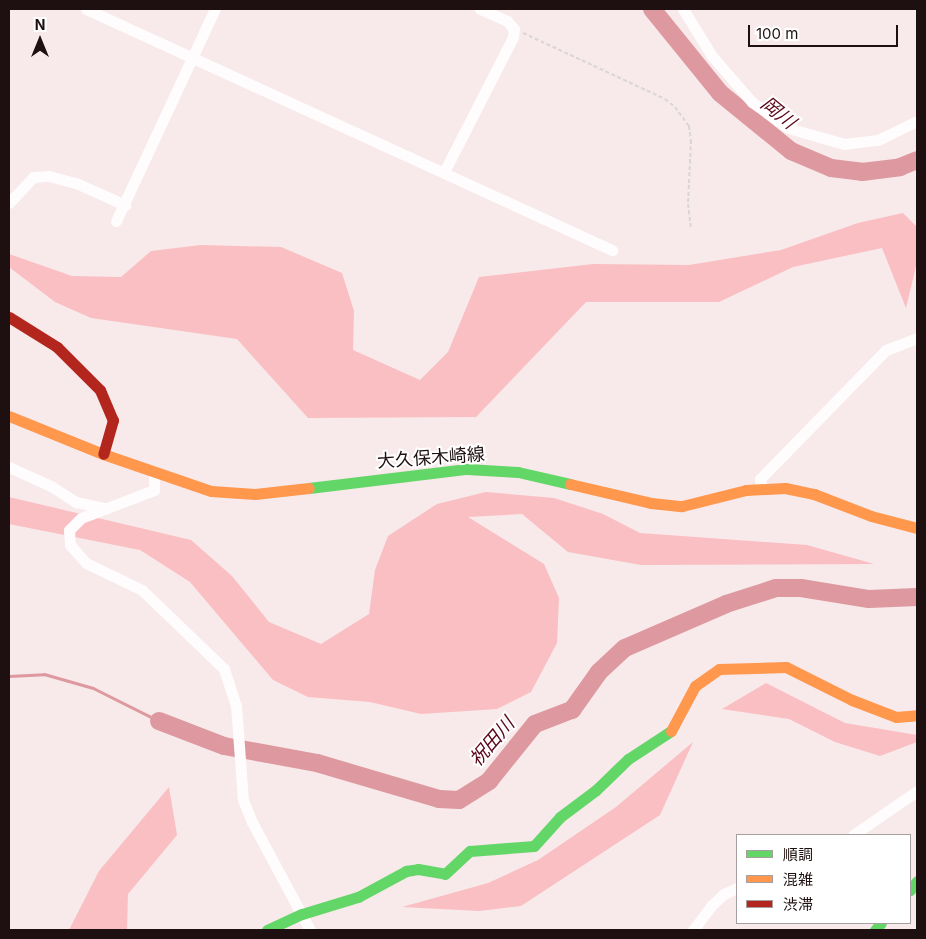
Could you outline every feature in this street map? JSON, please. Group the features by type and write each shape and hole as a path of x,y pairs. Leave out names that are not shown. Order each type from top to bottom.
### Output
{"main road":[{"path":"9,317 58,347 100,390 113,420 103,454"},
{"name":"大久保木崎線","path":"9,416 103,454 210,491 232,494 255,494 467,469 518,472 651,503 682,506 762,488 814,494 871,516 917,528"},
{"path":"267,930 302,914 358,897 406,871 418,869 445,874 470,851 534,846 560,817 596,790 628,759 671,731 695,686 708,674 719,669 786,667 852,700 896,717 917,715"}],"street":[{"path":"86,9 612,250"},
{"path":"116,221 125,205 190,57 215,9"},
{"path":"444,172 513,37 514,29 507,21 480,9"},
{"path":"683,9 712,56 752,102 788,128 844,144 878,140 917,121"},
{"path":"9,203 32,177 49,176 76,183 125,205"},
{"path":"762,488 760,479 886,350 917,338"},
{"path":"9,467 51,486 76,502 104,508"},
{"path":"154,471 154,490 104,508 72,524 69,536 72,550 86,563 142,590 220,663 231,684 241,758 243,800 252,822 310,930"},
{"path":"854,834 917,791"},
{"path":"693,930 712,905 724,894 736,888"}],"path":[{"path":"514,29 665,99 675,107 689,126 691,140 688,204 690,227"}],"shaded area":[{"path":"903,213 917,227 916,266 906,308 882,248 793,267 719,302 586,302 476,417 308,418 237,339 91,318 55,302 9,267 9,254 72,276 121,277 151,251 201,245 281,247 342,273 354,311 353,350 420,380 448,352 479,277 593,264 689,265 781,250 858,223"},
{"path":"486,492 554,498 603,514 640,533 807,545 874,564 641,565 568,552 522,514 468,517 544,564 559,598 557,643 531,692 497,709 421,714 370,702 308,697 273,680 190,582 140,550 9,524 9,497 191,540 232,576 269,622 321,644 369,614 375,570 388,536 437,504"},
{"path":"766,683 845,723 917,735 917,742 880,756 835,742 789,719 722,709"},
{"path":"693,742 660,815 521,906 479,911 402,907 488,883 538,860 616,807"},
{"path":"169,787 177,835 128,894 127,930 69,930 99,871"}],"waterway":[{"name":"岡川","path":"652,9 720,93 791,151 831,168 862,172 900,167 917,160"},
{"name":"祝田川","path":"159,721 224,746 317,763 439,799 459,800 489,781 535,724 572,710 599,672 625,648 726,604 776,588 801,588 869,599 917,597"},
{"path":"9,676 44,674 93,688 159,721"}],"traffic: fast":[{"path":"309,488 467,469 518,472 570,484"},
{"path":"267,930 302,914 358,897 406,871 418,869 445,874 470,851 534,846 560,817 596,790 628,759 671,731"},
{"path":"911,889 917,881"},
{"path":"875,930 880,924"}],"traffic: slow":[{"path":"9,416 103,454 211,491 255,494 309,488"},
{"path":"570,484 651,503 682,506 746,490 785,488 814,494 871,516 917,528"},
{"path":"671,731 695,686 719,669 786,667 852,700 896,717 917,715"}],"traffic: jam":[{"path":"9,317 57,347 100,390 113,420 103,454"}]}
